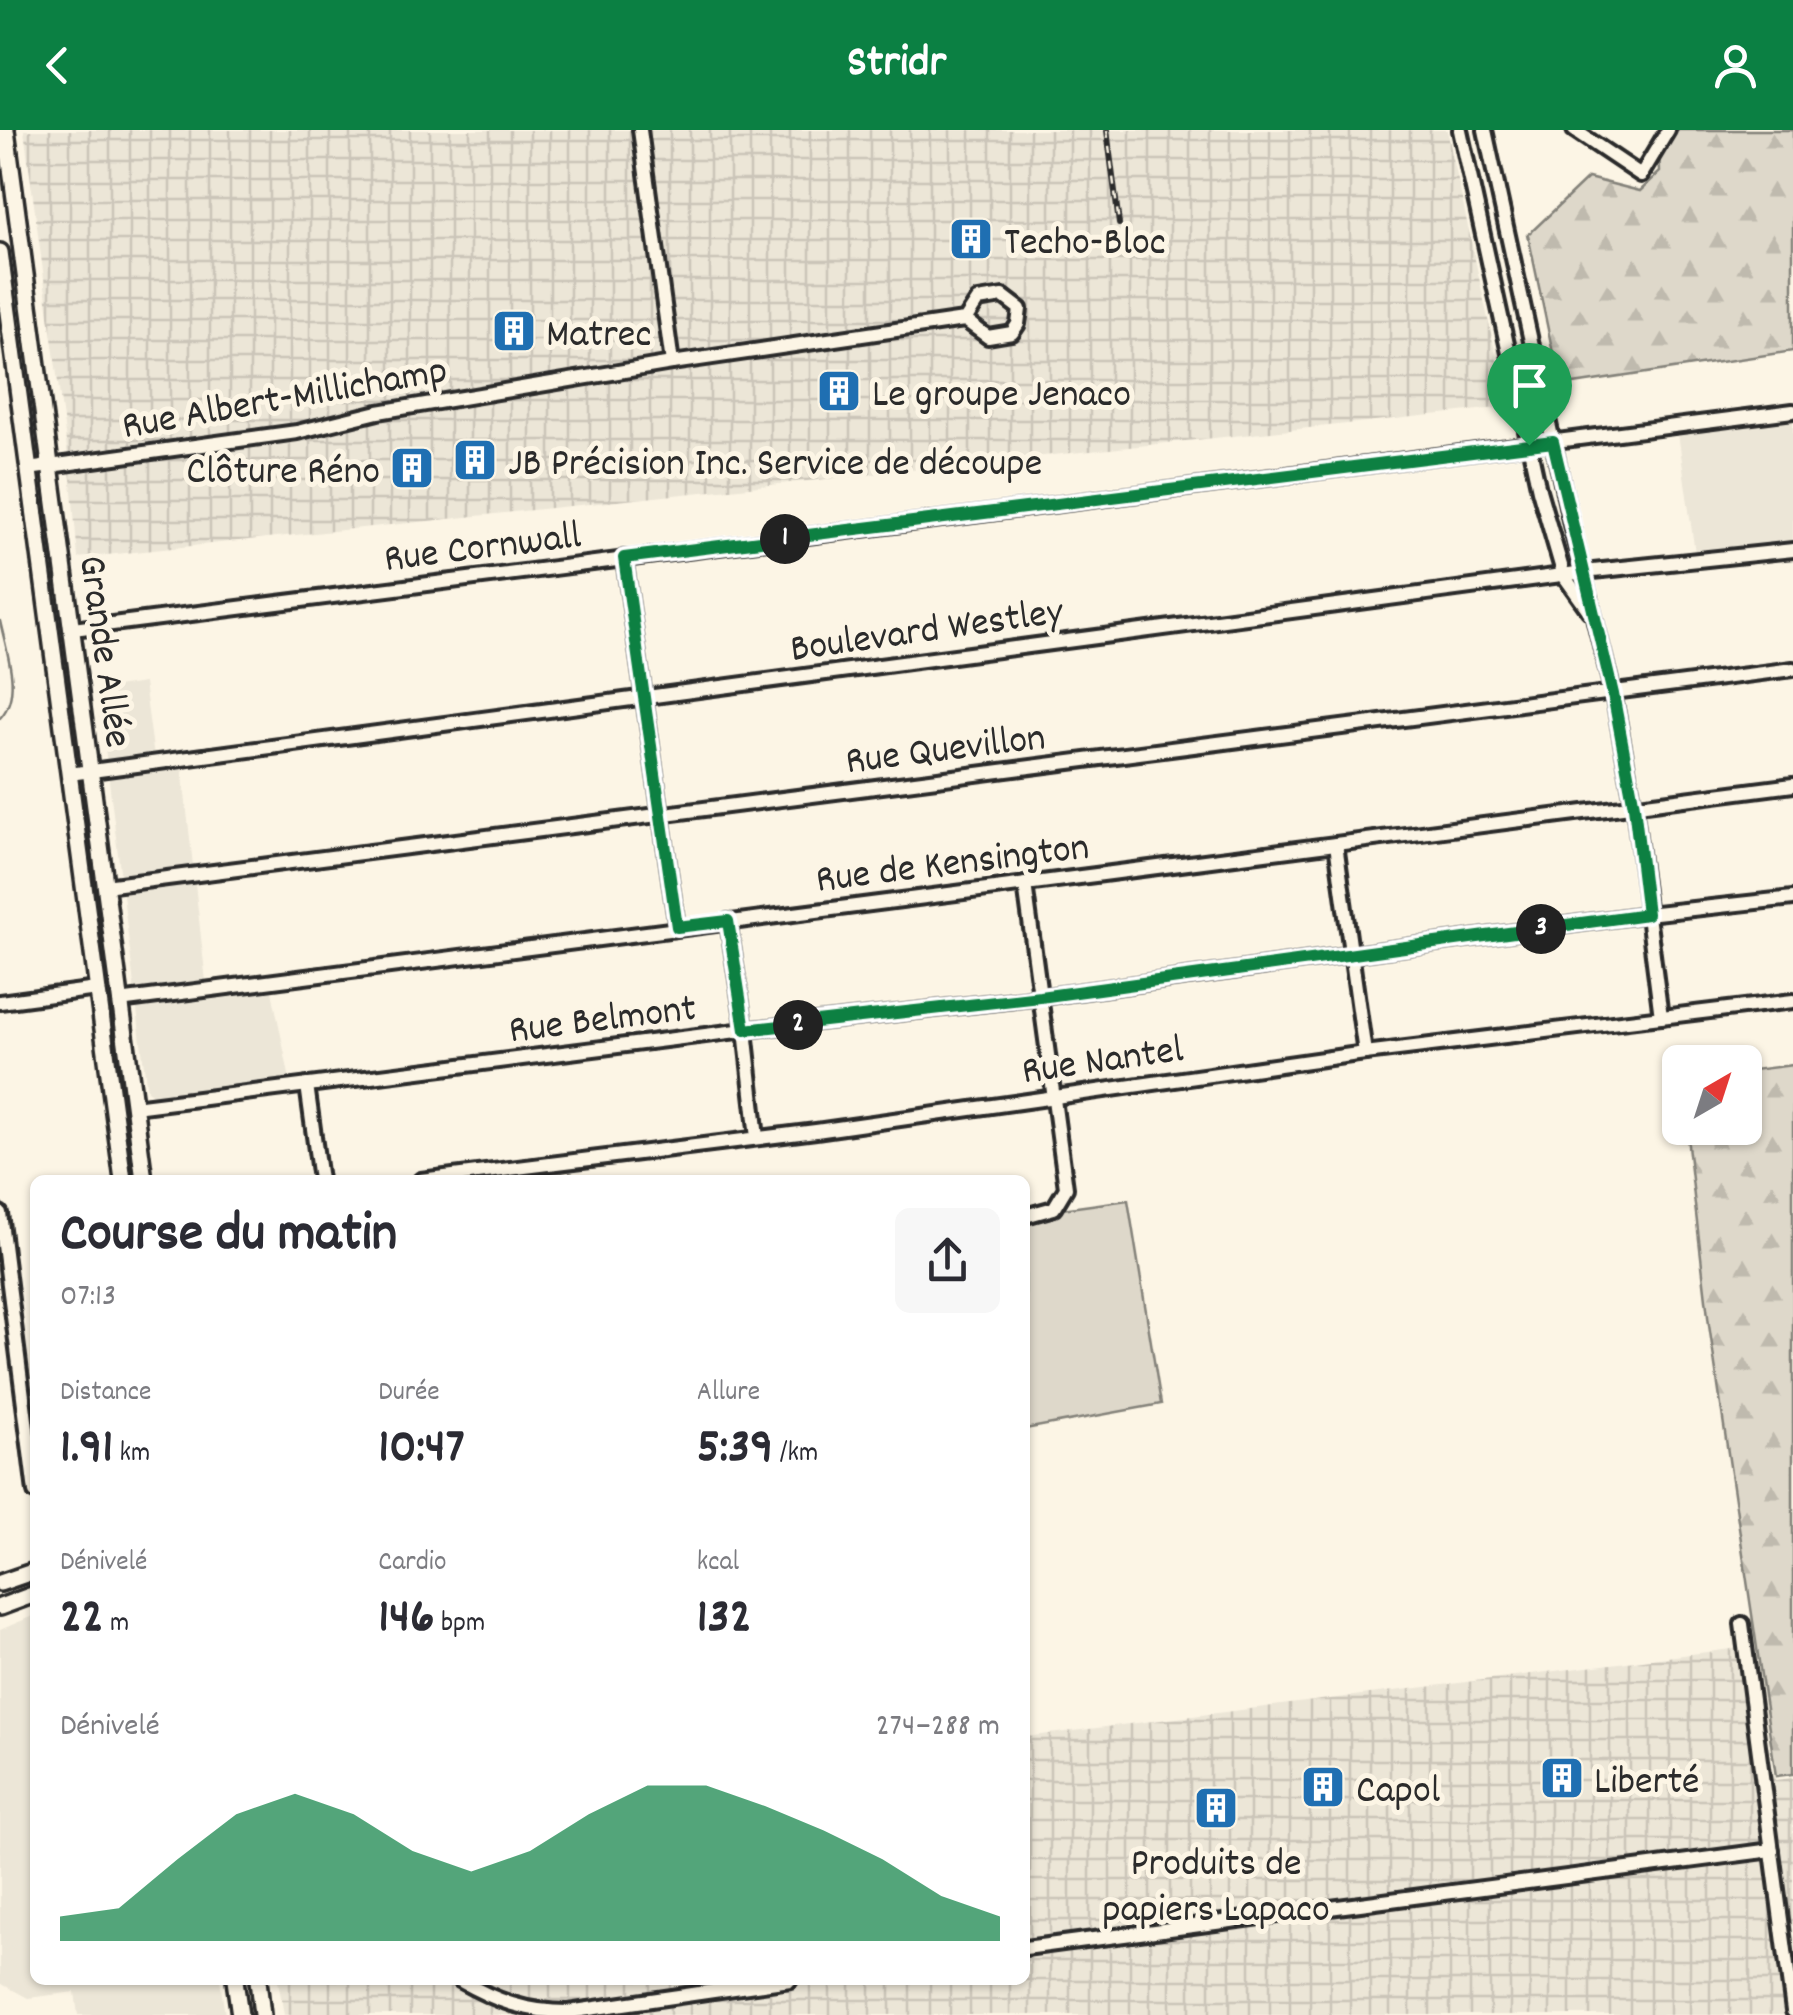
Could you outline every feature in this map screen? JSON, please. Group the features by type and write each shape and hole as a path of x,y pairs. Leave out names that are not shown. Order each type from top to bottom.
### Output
{"main road":[{"name":"Grande Allée","path":"6,130 143,1175"},
{"name":"Grande Allée","path":"0,252 122,1175"},
{"path":"0,1584 30,1573"},
{"path":"0,1607 30,1596"},
{"path":"236,1985 240,2015"},
{"path":"259,1985 262,2015"}],"street":[{"path":"640,130 672,363"},
{"path":"1460,130 1529,445 1564,576 1594,618"},
{"path":"1485,130 1613,694 1634,806 1661,1017"},
{"path":"1574,130 1641,174 1668,130"},
{"name":"Rue Albert-Millichamp","path":"28,469 297,432 358,415 965,320"},
{"name":"Rue Cornwall","path":"73,629 1793,410"},
{"name":"Boulevard Westley","path":"69,774 1584,572 1793,550"},
{"path":"624,558 677,927"},
{"name":"Rue Quevillon","path":"105,886 1793,669"},
{"name":"Rue de Kensington","path":"119,1001 1793,785"},
{"path":"1336,844 1365,1054"},
{"path":"1026,884 1066,1188 1054,1208 1030,1215"},
{"name":"Rue Belmont","path":"134,1107 1040,997 1647,914 1793,898"},
{"path":"728,921 757,1138"},
{"path":"0,1002 97,988"},
{"name":"Rue Nantel","path":"461,1175 1793,1001"},
{"path":"306,1085 319,1175"},
{"path":"0,1213 5,1291 30,1458"},
{"path":"1742,1624 1793,2011"},
{"path":"1030,1947 1772,1850"},
{"path":"470,1985 506,2004 533,2011 568,2012 758,1985"}],"shaded area":[{"path":"24,130 1447,130 1507,407 78,558"},
{"path":"1793,411 1793,550 1696,560 1677,426"},
{"path":"144,683 156,771 182,767 208,1000 272,991 290,1080 153,1095 147,1091 95,690"},
{"path":"30,1617 30,1985 221,1985 225,2015 78,2015 75,1992 28,1998 0,1983 0,1630"},
{"path":"1739,1648 1775,1780 1793,1778 1793,2015 284,2015 279,1985 1030,1985 1030,1736"}],"green space":[{"path":"1676,130 1793,130 1793,351 1560,386 1528,235 1588,178 1640,191 1660,172 1659,148 1668,143"},
{"path":"1793,1065 1793,1774 1776,1776 1709,1325 1688,1145 1762,1145 1762,1069"},
{"path":"1128,1200 1161,1404 1030,1428 1030,1213"}],"waterway":[{"path":"0,621 12,684 11,697 0,718"}],"railway":[{"path":"1107,130 1119,224"}],"place":[{"name":"Techo-Bloc","path":"971,239"},
{"name":"Matrec","path":"514,331"},
{"name":"Le groupe Jenaco","path":"839,391"},
{"name":"JB Précision Inc. Service de découpe","path":"475,460"},
{"name":"Clôture Réno","path":"412,468"},
{"name":"Liberté","path":"1562,1778"},
{"name":"Capol","path":"1323,1787"},
{"name":"Produits de papiers Lapaco","path":"1216,1808"}],"route":[{"path":"1553,442 1613,694 1634,806 1647,914 1040,997 745,1030 728,921 677,927 624,558 1529,445 1553,442"}]}
